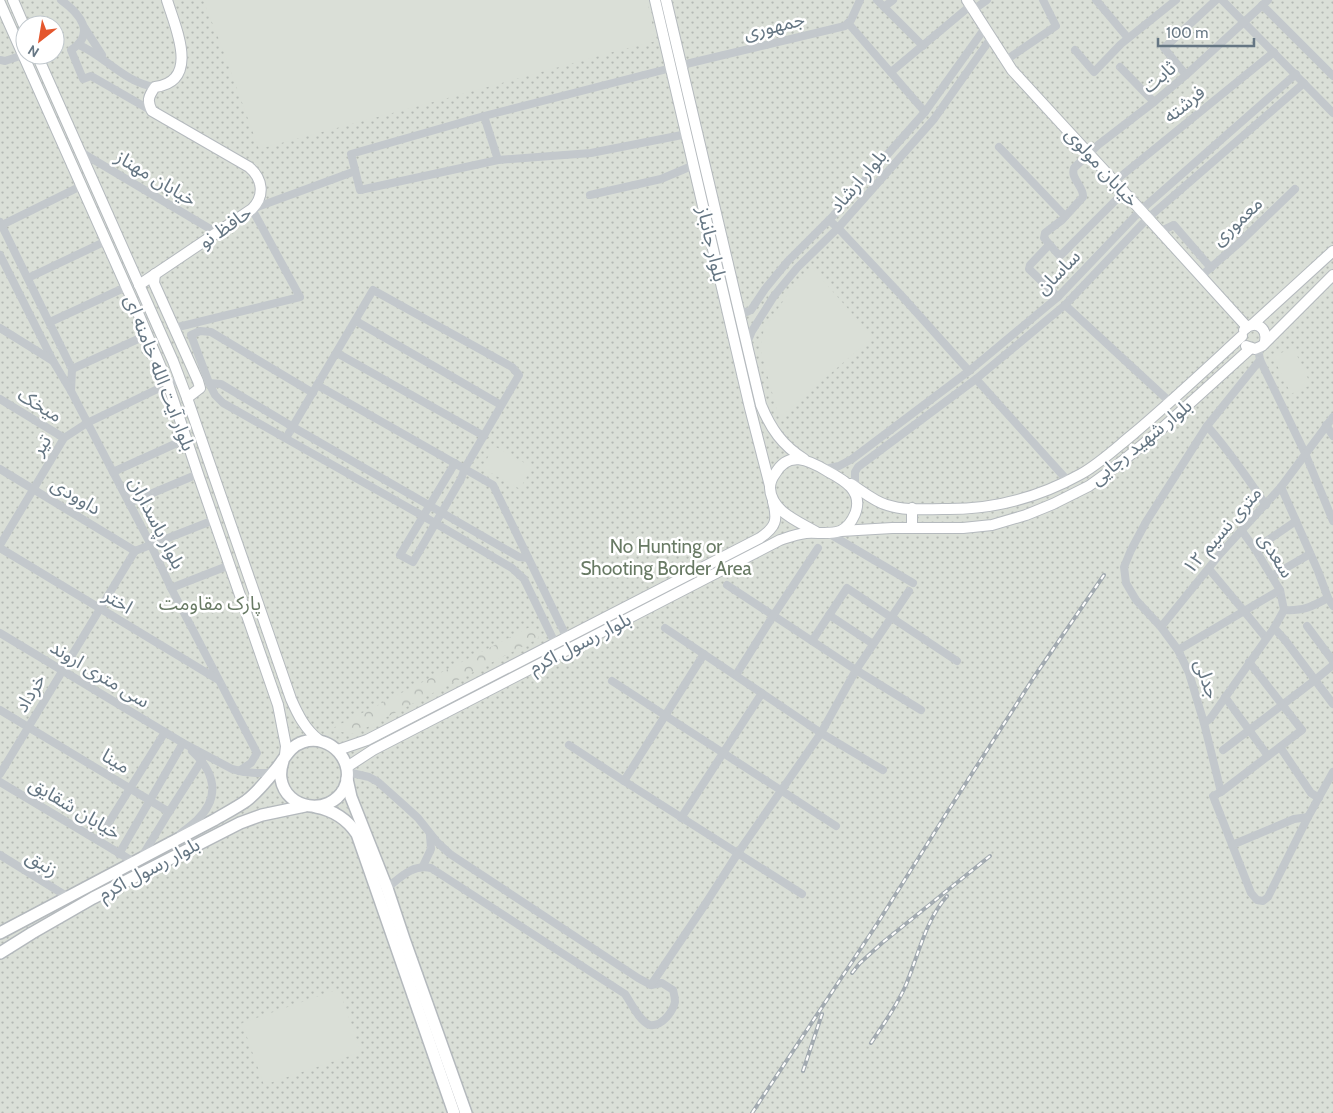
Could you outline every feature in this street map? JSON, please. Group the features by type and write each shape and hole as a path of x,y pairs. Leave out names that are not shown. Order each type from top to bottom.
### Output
{"highway":[{"path":"454,1113 357,834 352,826 336,814 326,809 297,802 289,796 284,788 280,770 284,758 296,745 311,740 319,740 326,742 342,755 351,797 387,888 466,1113"},
{"name":"بلوار رسول اکرم","path":"1,931 68,897 246,800 255,793 284,758"},
{"path":"310,806 324,806 339,796 344,788 347,772"},
{"name":"بلوار رسول اکرم","path":"0,953 32,932 93,898 240,823 262,815 310,806"}],"main road":[{"path":"13,0 19,15"},
{"path":"152,111 148,104 155,87 170,82 180,70 182,61 180,40 167,0"},
{"name":"بلوار جانباز","path":"655,0 770,487"},
{"name":"بلوار جانباز","path":"666,0 761,405 771,427 792,452 805,460"},
{"name":"بلوار آیت الله خامنه ای","path":"0,3 15,37"},
{"name":"خیابان مولوی","path":"970,5 1012,70 1145,214 1247,329"},
{"name":"بلوار آیت الله خامنه ای","path":"28,65 168,384 278,705 286,746 284,758"},
{"path":"29,68 32,65"},
{"name":"بلوار آیت الله خامنه ای","path":"41,65 173,361 291,699 300,720 310,734 319,740"},
{"path":"671,68 682,65"},
{"name":"حافظ نو","path":"139,285 252,209 261,197 262,188 255,172 250,167 152,111"},
{"name":"بلوار شهید رجایی","path":"843,479 885,505 899,508 962,510 1022,499 1047,490 1082,473 1106,456 1170,402 1333,251"},
{"path":"155,274 154,283 200,388 187,398"},
{"name":"بلوار شهید رجایی","path":"840,531 963,528 992,525 1026,515 1089,486 1114,468 1258,346 1333,275"},
{"path":"1257,325 1265,332 1266,337 1258,346 1246,346 1243,342 1247,329 1257,325"},
{"path":"789,460 805,460 843,479 855,493 856,511 847,527 840,531 823,533 778,508 773,500 770,487 776,470 789,460"},
{"name":"بلوار رسول اکرم","path":"338,750 367,740 760,538 770,531 775,523 776,513 773,500"},
{"path":"912,508 912,528"},
{"name":"بلوار رسول اکرم","path":"347,772 373,750 780,540 804,533 823,533"},
{"path":"580,631 585,641"}],"street":[{"path":"61,0 79,16 107,62"},
{"path":"852,0 858,4 848,23 925,112"},
{"path":"877,0 923,46"},
{"path":"884,7 894,0"},
{"path":"891,72 970,5 987,0"},
{"path":"1006,60 1056,26 1043,0"},
{"path":"1097,0 1128,38"},
{"path":"1075,50 1094,72 1128,38 1176,0"},
{"path":"1186,75 1164,48 1216,0"},
{"path":"1222,0 1333,113"},
{"path":"1265,2 1333,76"},
{"name":"ثابت","path":"1066,216 1084,194 1073,172 1074,168 1098,145 1186,75 1265,2"},
{"name":"جمهوری","path":"682,65 845,26 848,23"},
{"path":"84,27 79,45 71,50 83,79 90,76 152,111"},
{"name":"بلوار ارشاد","path":"739,311 747,312 751,310 788,261 829,220 925,112 985,28"},
{"name":"بلوار ارشاد","path":"747,343 752,331 774,296 797,268 838,228 934,119 991,38"},
{"path":"79,45 136,81 155,87"},
{"name":"فرشته","path":"1114,181 1274,52"},
{"path":"0,60 5,61 15,58"},
{"path":"1120,67 1154,102"},
{"path":"671,68 484,116 351,154 360,190 498,160 591,153 686,134"},
{"name":"ساسان","path":"825,469 839,466 852,459 969,371 1058,297 1296,74"},
{"name":"ساسان","path":"855,486 855,472 858,467 976,379 1065,305 1145,214 1304,83"},
{"path":"484,116 498,160"},
{"path":"999,147 1066,216 1045,233 1044,238 1059,255 1124,192"},
{"name":"خیابان مهناز","path":"79,150 218,233"},
{"path":"590,195 662,179 694,165"},
{"path":"174,328 300,297 252,209 350,173"},
{"path":"0,224 81,186"},
{"name":"معموری","path":"1201,276 1239,243 1295,189"},
{"path":"829,220 900,294 969,371"},
{"name":"بلوار پاسداران","path":"0,224 72,369 71,391"},
{"path":"1161,232 1174,225 1211,268"},
{"path":"28,278 106,241"},
{"path":"1050,245 1030,265 1029,269 1058,297"},
{"name":"بلوار پاسداران","path":"1,258 257,753 251,763 239,771"},
{"path":"50,322 126,287"},
{"path":"286,438 373,290 512,368 519,374 465,468 462,479 413,562 400,556 455,462"},
{"path":"1065,305 1170,402"},
{"path":"356,321 501,405"},
{"path":"0,328 53,360"},
{"path":"313,393 211,332 200,332 191,335 209,383 215,395 223,403 512,568 524,579 555,644"},
{"path":"72,369 147,335"},
{"path":"1258,346 1260,360 1305,453 1333,521"},
{"path":"337,353 484,436"},
{"name":"جدلی","path":"1260,360 1207,426 1146,522 1124,567 1126,583 1136,600 1161,626 1178,650 1189,673 1204,723 1221,792 1213,796 1252,894 1257,900 1263,901 1268,897 1308,816 1333,772"},
{"path":"976,379 1067,480"},
{"name":"تیر","path":"0,547 64,438 87,423 180,380"},
{"path":"209,383 221,384 519,557 528,558"},
{"path":"317,385 493,485 567,638"},
{"name":"میخک","path":"0,399 64,438"},
{"name":"۱۲ متری نسیم","path":"1161,626 1220,554 1281,488 1333,416"},
{"path":"1326,425 1333,436"},
{"path":"1207,426 1220,440 1266,505"},
{"path":"113,472 186,439"},
{"path":"352,476 358,464"},
{"name":"داوودی","path":"0,469 134,551"},
{"path":"129,503 198,474"},
{"path":"1281,488 1333,606"},
{"path":"1325,502 1333,498"},
{"path":"134,551 214,520"},
{"path":"1255,549 1296,521"},
{"name":"سعدی","path":"1242,530 1280,590 1284,610"},
{"path":"823,533 913,583"},
{"name":"اختر","path":"0,547 219,680"},
{"path":"736,675 818,548"},
{"name":"خرداد","path":"0,774 134,551"},
{"path":"1272,576 1310,554"},
{"path":"512,568 519,557"},
{"path":"171,588 230,565"},
{"path":"1209,569 1266,638"},
{"path":"727,585 856,670 921,710"},
{"path":"812,641 847,588 957,661"},
{"path":"1178,650 1280,590"},
{"path":"651,985 738,853 821,733 856,670 909,592"},
{"path":"1204,723 1210,719 1274,628 1284,610 1299,611 1314,606 1328,598"},
{"path":"829,615 873,644"},
{"path":"545,622 556,616"},
{"path":"1307,626 1333,661"},
{"path":"665,628 821,733 883,770"},
{"path":"1274,628 1333,704"},
{"name":"سی متری اروند","path":"0,633 183,743"},
{"path":"624,781 704,654"},
{"path":"1221,792 1302,730 1249,662"},
{"path":"1223,750 1333,665"},
{"path":"612,681 836,826"},
{"path":"681,818 762,693"},
{"path":"1225,697 1268,756"},
{"name":"مینا","path":"0,710 169,812"},
{"path":"98,840 164,732"},
{"path":"183,743 232,769 262,773 275,770"},
{"path":"167,844 197,820 209,803 213,793 210,774 202,760 183,743"},
{"path":"119,854 183,743"},
{"path":"570,746 802,894"},
{"path":"1280,747 1311,793 1319,798"},
{"path":"137,860 202,760"},
{"path":"347,772 369,777 378,782 418,818 430,834 450,854 630,973 651,985 662,983 672,990 675,998 674,1005 664,1021 650,1025 640,1017 625,994 431,868 423,866 410,870 387,888"},
{"name":"خیابان شقایق","path":"0,782 119,854 137,860"},
{"path":"1232,845 1294,819 1308,816"},
{"path":"423,866 431,849 430,834"},
{"name":"زنبق","path":"0,856 68,897"}],"green space":[{"name":"No Hunting or Shooting Border Area","path":"0,0 1333,0 1333,1113 0,1113"},
{"path":"203,0 647,0 656,41 259,149"},
{"path":"812,268 873,337 779,418 760,348 764,329 788,294"},
{"path":"1293,347 1311,385 1291,394 1273,357"},
{"path":"494,446 532,467 520,489 482,468"},
{"path":"532,626 539,638 354,734 329,730"},
{"path":"339,989 361,1052 264,1085 242,1023"}],"railway":[{"path":"752,1113 877,924 1034,677 1104,575"},
{"path":"852,973 882,943 990,856"},
{"path":"871,1043 901,994 910,976 927,928 947,896"},
{"path":"803,1071 822,1014"}],"park label":[{"name":"پارک مقاومت","path":"210,603"}]}
